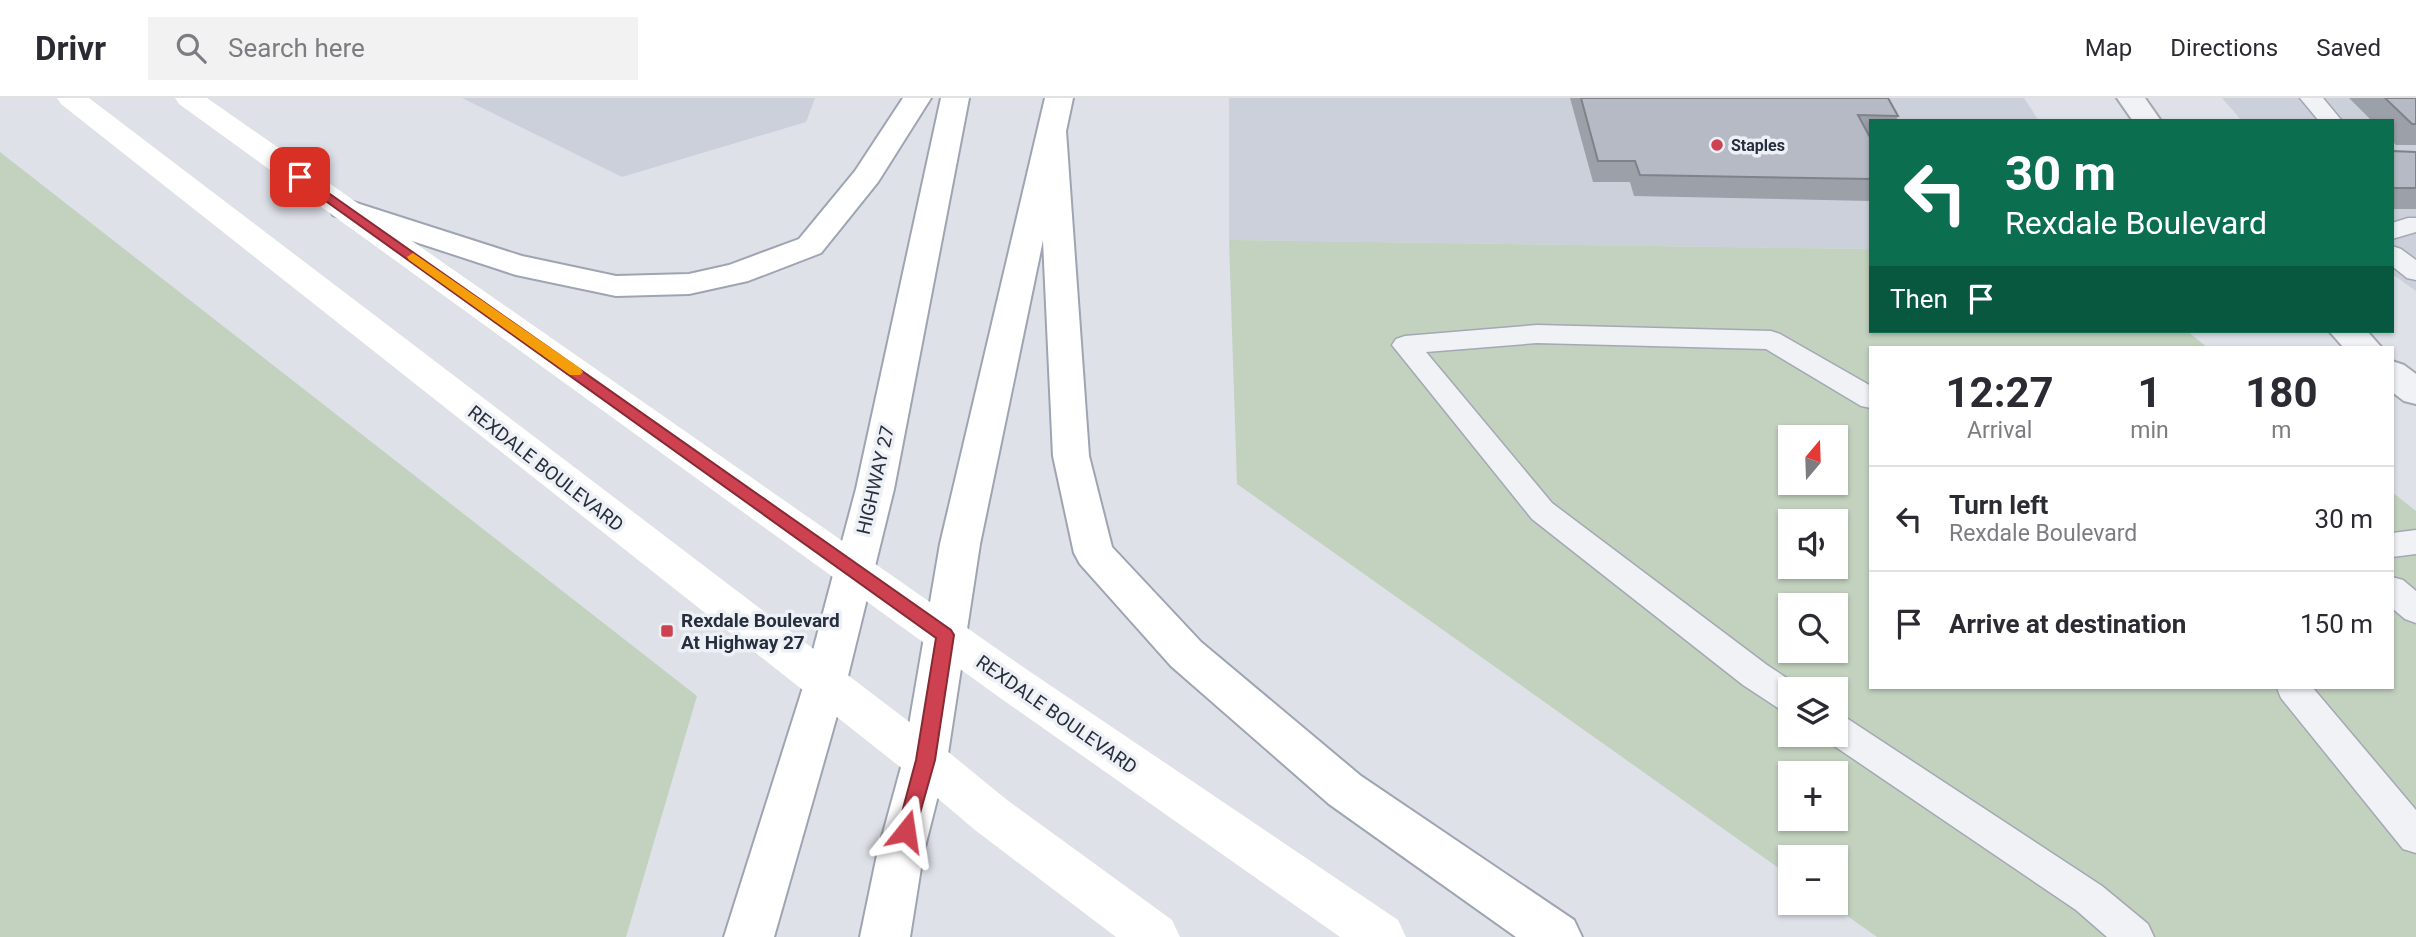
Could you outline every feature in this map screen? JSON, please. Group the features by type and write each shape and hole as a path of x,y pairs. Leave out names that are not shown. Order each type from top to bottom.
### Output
{"main road":[{"name":"REXDALE BOULEVARD","path":"71,98 925,760 991,815 1155,937"},
{"name":"REXDALE BOULEVARD","path":"189,98 945,635 1381,937"},
{"path":"344,208 516,265 616,286 689,284 737,274 810,246 867,176 917,98"},
{"name":"HIGHWAY 27","path":"749,937 825,684 875,489 955,98"},
{"path":"885,937 900,855 925,760 960,544 1056,115"},
{"path":"1056,115 1070,456 1094,553 1186,654 1345,790 1557,937"}],"street":[{"path":"2130,98 2146,119"},
{"path":"2348,333 2363,346"},
{"path":"2394,375 2416,392"}],"lane":[{"path":"2311,98 2329,119"},
{"path":"2394,231 2408,225 2416,225"},
{"path":"2394,256 2416,272"},
{"path":"1778,690 1542,511 1405,345 1537,334 1771,340 1869,398"},
{"path":"2394,545 2416,541"},
{"path":"2394,591 2416,610"},
{"path":"2294,689 2416,837"},
{"path":"1848,737 2089,898 2135,937"}],"shaded area":[{"path":"462,98 815,98 806,122 622,177"},
{"path":"1229,98 2024,98 2038,119 1869,119 1869,249 1229,240"},
{"path":"2222,98 2416,98 2416,291 2394,275 2394,119 2240,119"}],"green space":[{"path":"0,152 697,696 626,937 0,937"},
{"path":"1229,240 1869,249 1869,333 2189,333 2206,346 1869,346 1869,689 2394,689 2394,494 2416,511 2416,937 1877,937 1846,915 1848,845 1778,845 1778,867 1237,484"}],"building":[{"path":"1581,98 1888,98 1898,116 1858,115 1869,135 1869,179 1640,175 1635,161 1598,161"},
{"path":"2385,98 2416,98 2416,124 2412,124"},
{"path":"2394,151 2416,152 2416,188 2394,188"}],"slow traffic":[{"path":"413,257 575,372"}],"place":[{"name":"Staples","path":"1717,145"},
{"name":"Rexdale Boulevard At Highway 27","path":"667,631"}],"route":[{"path":"300,177 945,635 925,760 906,831"}]}
